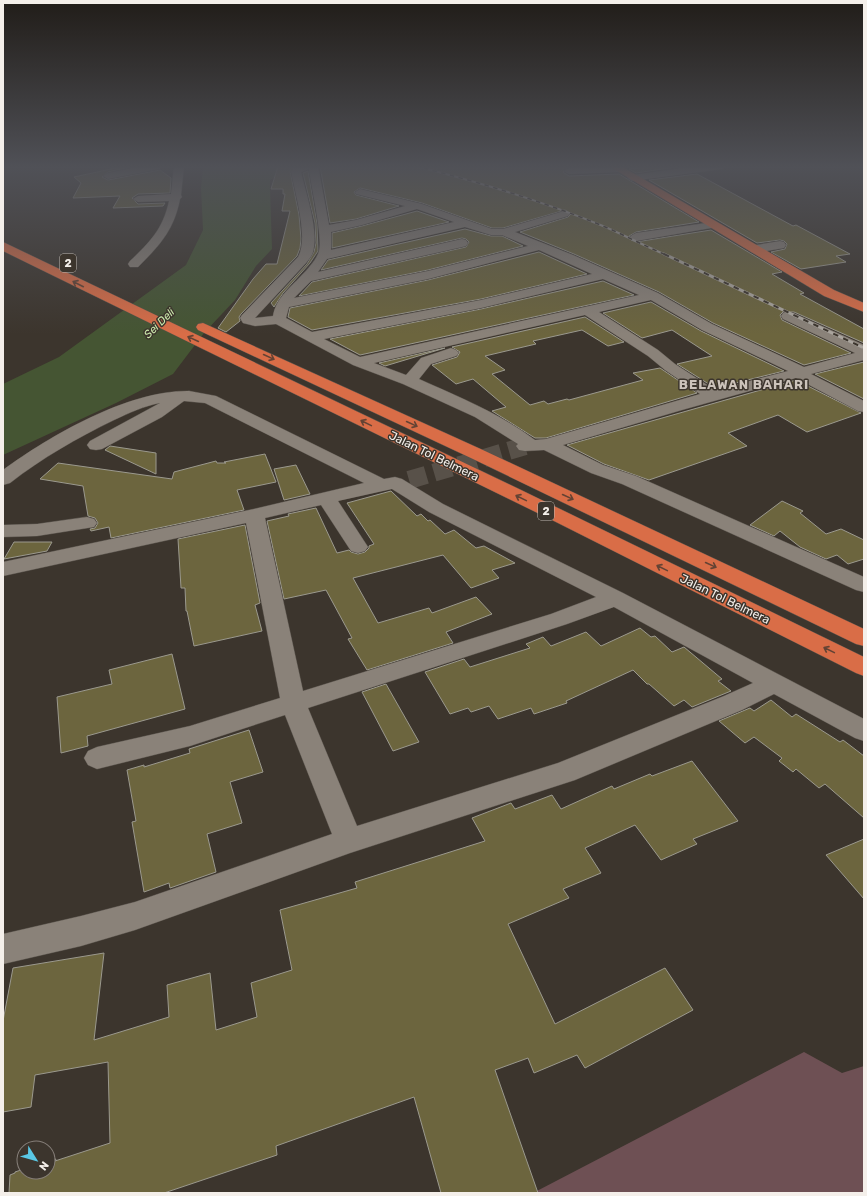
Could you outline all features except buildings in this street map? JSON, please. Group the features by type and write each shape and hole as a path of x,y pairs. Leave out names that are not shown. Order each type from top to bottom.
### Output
{"highway":[{"path":"708,222 829,293 864,308"},
{"name":"Jalan Tol Belmera","path":"3,246 113,301 231,348 479,455 864,638"},
{"path":"829,293 838,302 864,316"},
{"name":"Jalan Tol Belmera","path":"190,321 231,348 864,667"}],"street":[{"path":"134,264 159,239 168,222"},
{"path":"279,319 255,322 248,320 247,318 306,254 308,246 306,222"},
{"path":"323,222 326,238 325,252 307,278 290,294 284,304 279,314 279,319 284,324 358,362 409,381 481,413 534,445 629,480 864,585"},
{"path":"324,230 362,222"},
{"path":"463,222 491,232 504,232 541,222"},
{"path":"322,256 466,223"},
{"path":"636,237 713,225"},
{"path":"504,232 541,246 654,296 707,327 799,372 864,407"},
{"path":"307,278 462,243"},
{"path":"755,249 780,245"},
{"path":"284,304 428,275 541,246"},
{"path":"311,337 481,304 604,275"},
{"path":"358,362 654,296"},
{"path":"586,310 653,353 670,367 713,396"},
{"path":"788,316 864,351"},
{"path":"409,381 428,360 454,352"},
{"path":"534,445 864,355"},
{"path":"96,445 156,413 182,396"},
{"path":"3,480 22,464 63,439 122,410 156,399 182,396 203,398 216,402 395,483 436,508 615,598 864,732"},
{"path":"3,569 395,483"},
{"path":"326,497 358,547"},
{"path":"254,515 293,703 349,841"},
{"path":"3,531 37,530 87,523"},
{"path":"97,758 190,736 559,619 615,598"},
{"path":"3,948 81,931 135,916 349,841 565,772 733,703 774,684"}],"shaded area":[{"path":"804,1052 842,1073 864,1066 864,1193 533,1193"}],"water":[{"name":"Sei Deli","path":"203,222 271,222 272,249 256,266 235,300 204,333 173,374 116,403 3,455 3,384 59,357 186,265 203,230"}],"tunnel":[{"path":"409,480 525,446"}],"railway":[{"path":"592,222 666,255"},
{"path":"664,254 864,348"}],"district":[{"name":"BELAWAN BAHARI","path":"744,384"}]}
